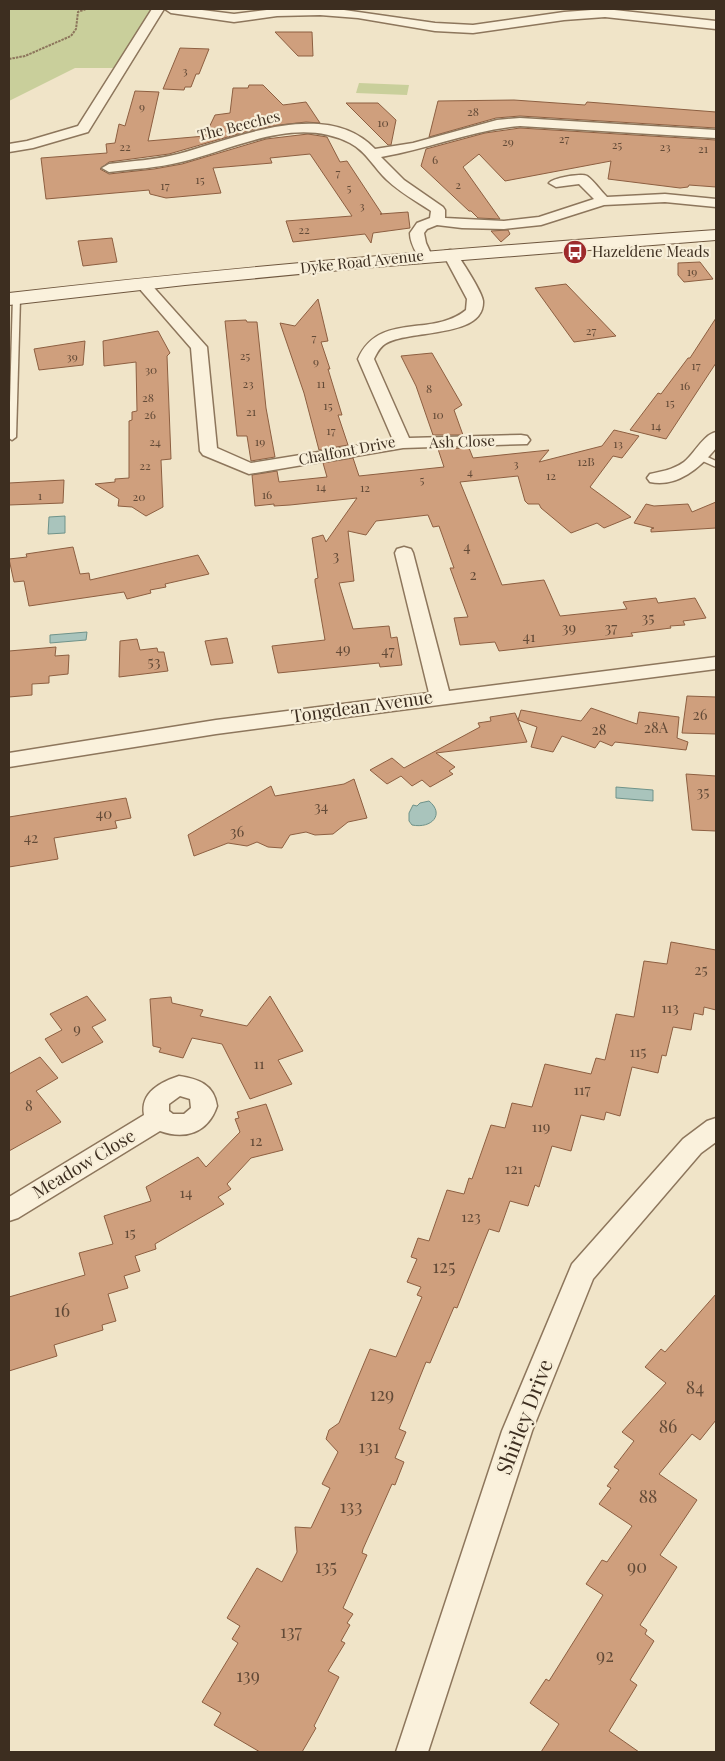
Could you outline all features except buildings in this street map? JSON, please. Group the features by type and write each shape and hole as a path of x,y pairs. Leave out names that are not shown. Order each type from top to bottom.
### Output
{"street":[{"path":"9,148 28,145 83,129 158,9"},
{"path":"171,9 234,18 276,12 320,11 358,14 435,27 473,29 564,16 605,13 716,25"},
{"path":"372,154 414,147 497,124 520,122 716,134"},
{"name":"The Beeches","path":"109,168 178,158 272,132 304,128 336,132 357,141 372,154 395,180 438,210 437,220"},
{"path":"556,183 582,179 603,201"},
{"path":"425,256 416,237 416,232 421,226 437,220 462,224 504,225 541,221 603,201 665,198 716,203"},
{"name":"Dyke Road Avenue","path":"12,298 425,256 716,235"},
{"name":"Chalfont Drive","path":"142,284 199,347 209,452 249,469 403,444 366,359 369,349 378,340 391,335 448,326 462,320 474,311 475,299 450,254"},
{"path":"656,478 668,477 693,465 709,460 716,437"},
{"name":"Ash Close","path":"403,444 521,440"},
{"path":"404,553 440,697"},
{"name":"Tongdean Avenue","path":"9,760 216,726 716,664"},
{"name":"Meadow Close","path":"9,1210 160,1118"},
{"name":"Shirley Drive","path":"412,1752 517,1431 582,1272 692,1146 716,1128"}],"lane":[{"path":"12,298 12,437"}],"path":[{"path":"9,59 39,51 56,39 71,36 76,29 78,12 86,9"}],"green space":[{"path":"9,9 153,9 115,68 75,68 9,101"},
{"path":"359,83 409,85 407,95 356,93"}],"water":[{"path":"65,516 65,533 48,534 49,517"},
{"path":"87,632 86,640 50,643 50,635"},
{"path":"616,787 653,790 653,801 616,798"},
{"path":"429,801 436,811 434,819 425,825 412,825 409,821 409,813 413,805 417,806 420,803"}],"place":[{"name":"Hazeldene Meads","path":"575,252"}]}
